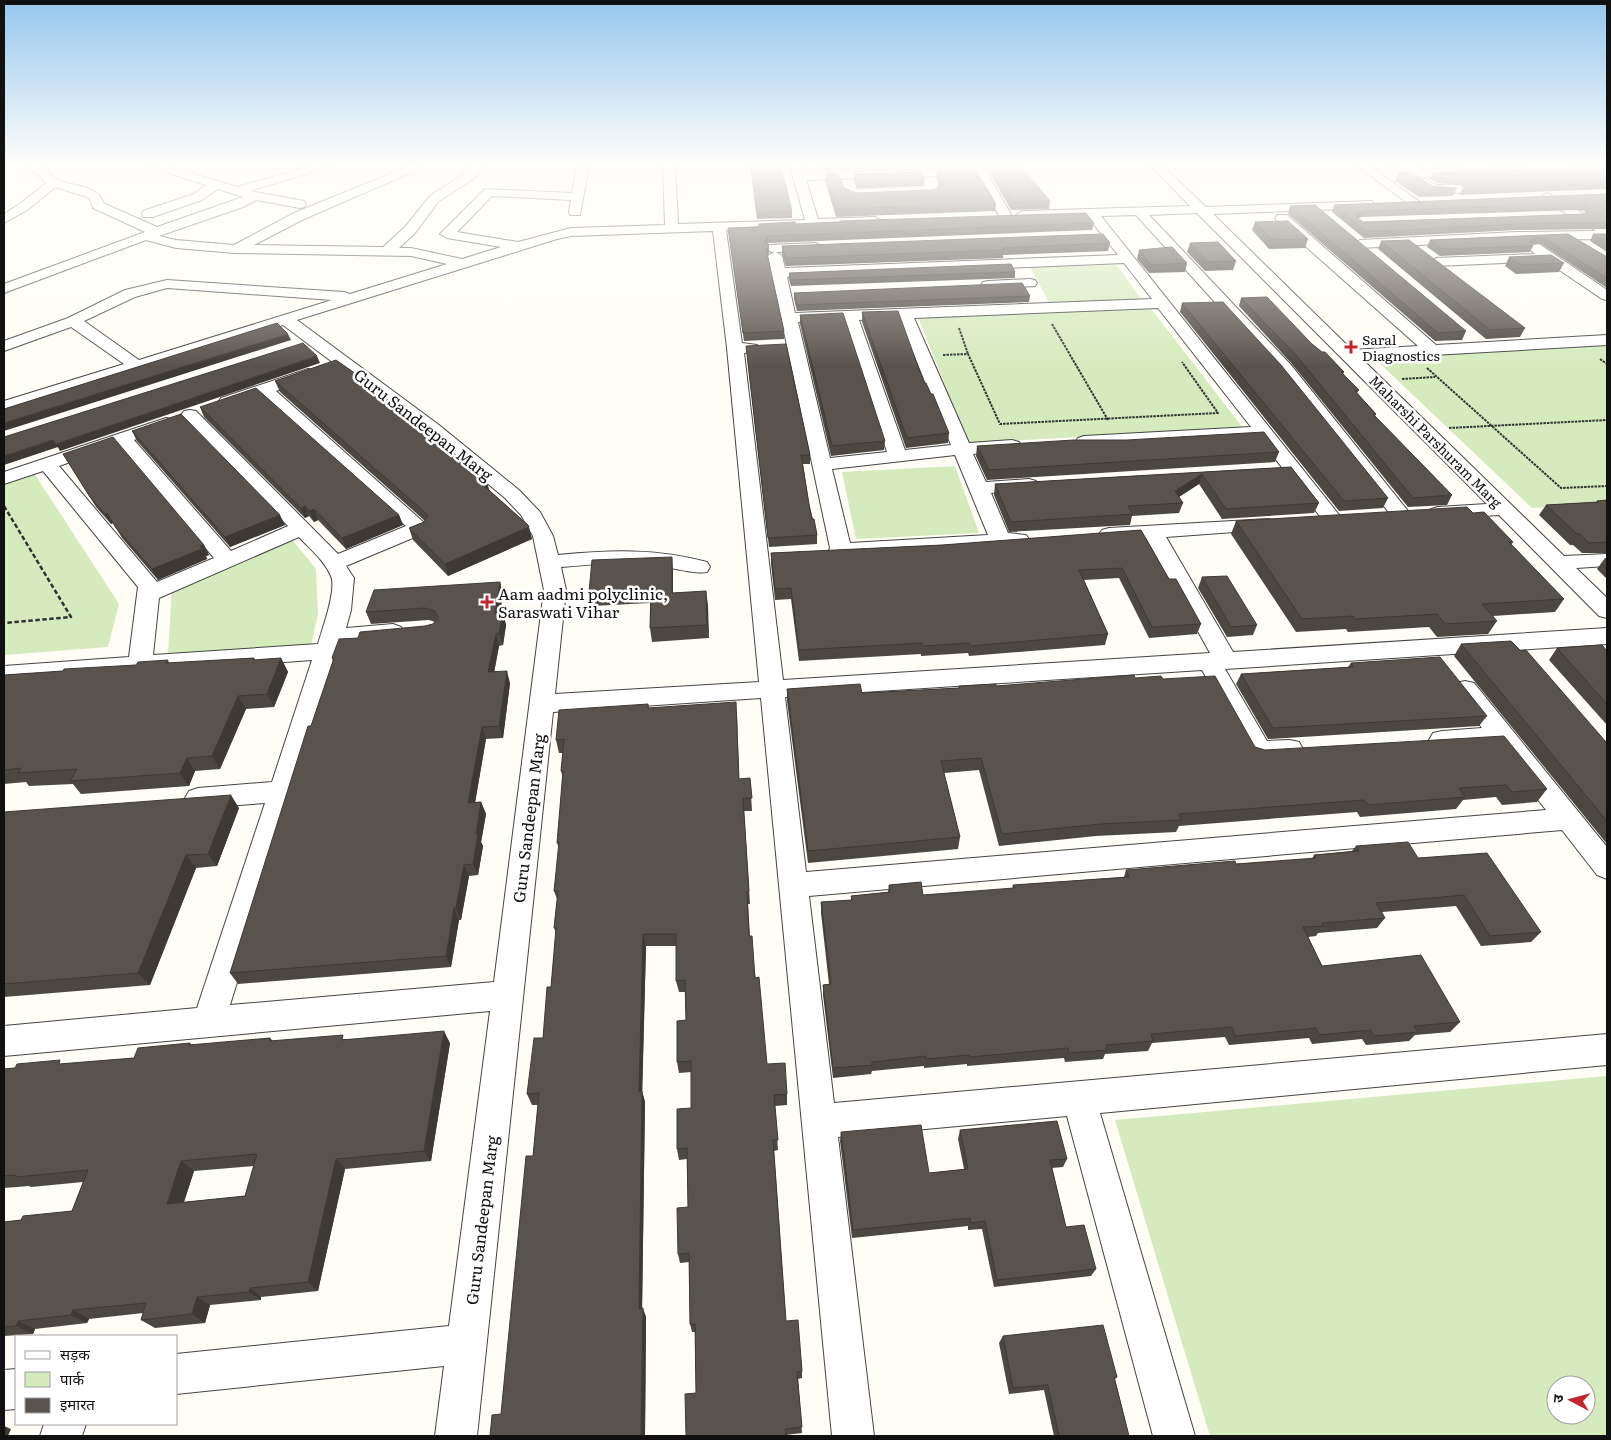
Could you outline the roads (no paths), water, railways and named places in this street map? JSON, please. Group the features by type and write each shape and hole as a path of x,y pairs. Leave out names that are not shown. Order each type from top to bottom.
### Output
{"street":[{"path":"235,249 266,233"},
{"path":"387,251 406,233"},
{"path":"448,233 518,246"},
{"path":"4,407 361,297 518,246 567,233"},
{"path":"720,233 766,555 770,690 853,1436"},
{"path":"770,233 779,273 789,293 789,318 822,465 832,551 1039,538"},
{"path":"1108,233 1131,255 1164,304 1333,520"},
{"path":"1159,233 1285,369 1391,516 1504,509"},
{"name":"Maharshi Parshuram Marg","path":"1225,233 1607,612"},
{"path":"1299,233 1432,350"},
{"path":"1347,233 1374,256"},
{"path":"1360,244 1603,233"},
{"path":"4,289 150,234 176,244 235,249 412,252 464,264"},
{"path":"1567,235 1591,250"},
{"path":"1090,236 1110,236"},
{"path":"1517,236 1607,296"},
{"path":"1408,241 1451,274"},
{"path":"774,248 833,246"},
{"path":"1158,251 1175,250"},
{"path":"779,273 1017,264 1131,255"},
{"path":"1436,262 1550,258"},
{"path":"1017,264 1048,313"},
{"path":"971,286 1030,283"},
{"path":"4,346 73,321 132,292 150,286 167,284 361,297"},
{"path":"789,318 904,312 1048,313 1164,304 1185,306"},
{"path":"1205,305 1224,304"},
{"path":"904,312 1001,540"},
{"path":"850,315 898,456"},
{"name":"Guru Sandeepan Marg","path":"287,320 305,343 343,362 433,429 512,494 530,512 543,536 555,590 456,1436"},
{"path":"73,321 137,366"},
{"path":"1527,332 1542,344"},
{"path":"1469,334 1483,347"},
{"path":"1348,355 1607,340"},
{"path":"735,348 796,346"},
{"path":"4,478 343,362"},
{"path":"264,389 420,528 334,563"},
{"path":"190,415 330,557 343,578 340,610 209,1022"},
{"path":"1062,443 1264,432"},
{"path":"123,438 227,560"},
{"path":"822,465 962,449 1032,445"},
{"path":"30,449 149,586 140,664"},
{"path":"1274,471 1293,469"},
{"path":"979,488 1048,484"},
{"path":"1086,536 1285,524"},
{"path":"148,594 302,528"},
{"path":"1153,532 1260,751 1309,748"},
{"path":"549,562 634,556 661,557 683,561 699,567"},
{"path":"1558,563 1607,560"},
{"path":"4,674 140,664 329,644 410,631"},
{"path":"541,704 1607,636"},
{"path":"1516,642 1536,664"},
{"path":"1433,648 1607,867"},
{"path":"1415,741 1502,736"},
{"path":"173,800 282,791"},
{"path":"792,885 1570,819"},
{"path":"4,1041 507,995"},
{"path":"819,1122 1607,1050"},
{"path":"1079,1098 1174,1436"},
{"path":"178,1374 467,1344"}],"place":[{"name":"Saral Diagnostics","path":"1351,347"},
{"name":"Aam aadmi polyclinic, Saraswati Vihar","path":"487,602"}]}
